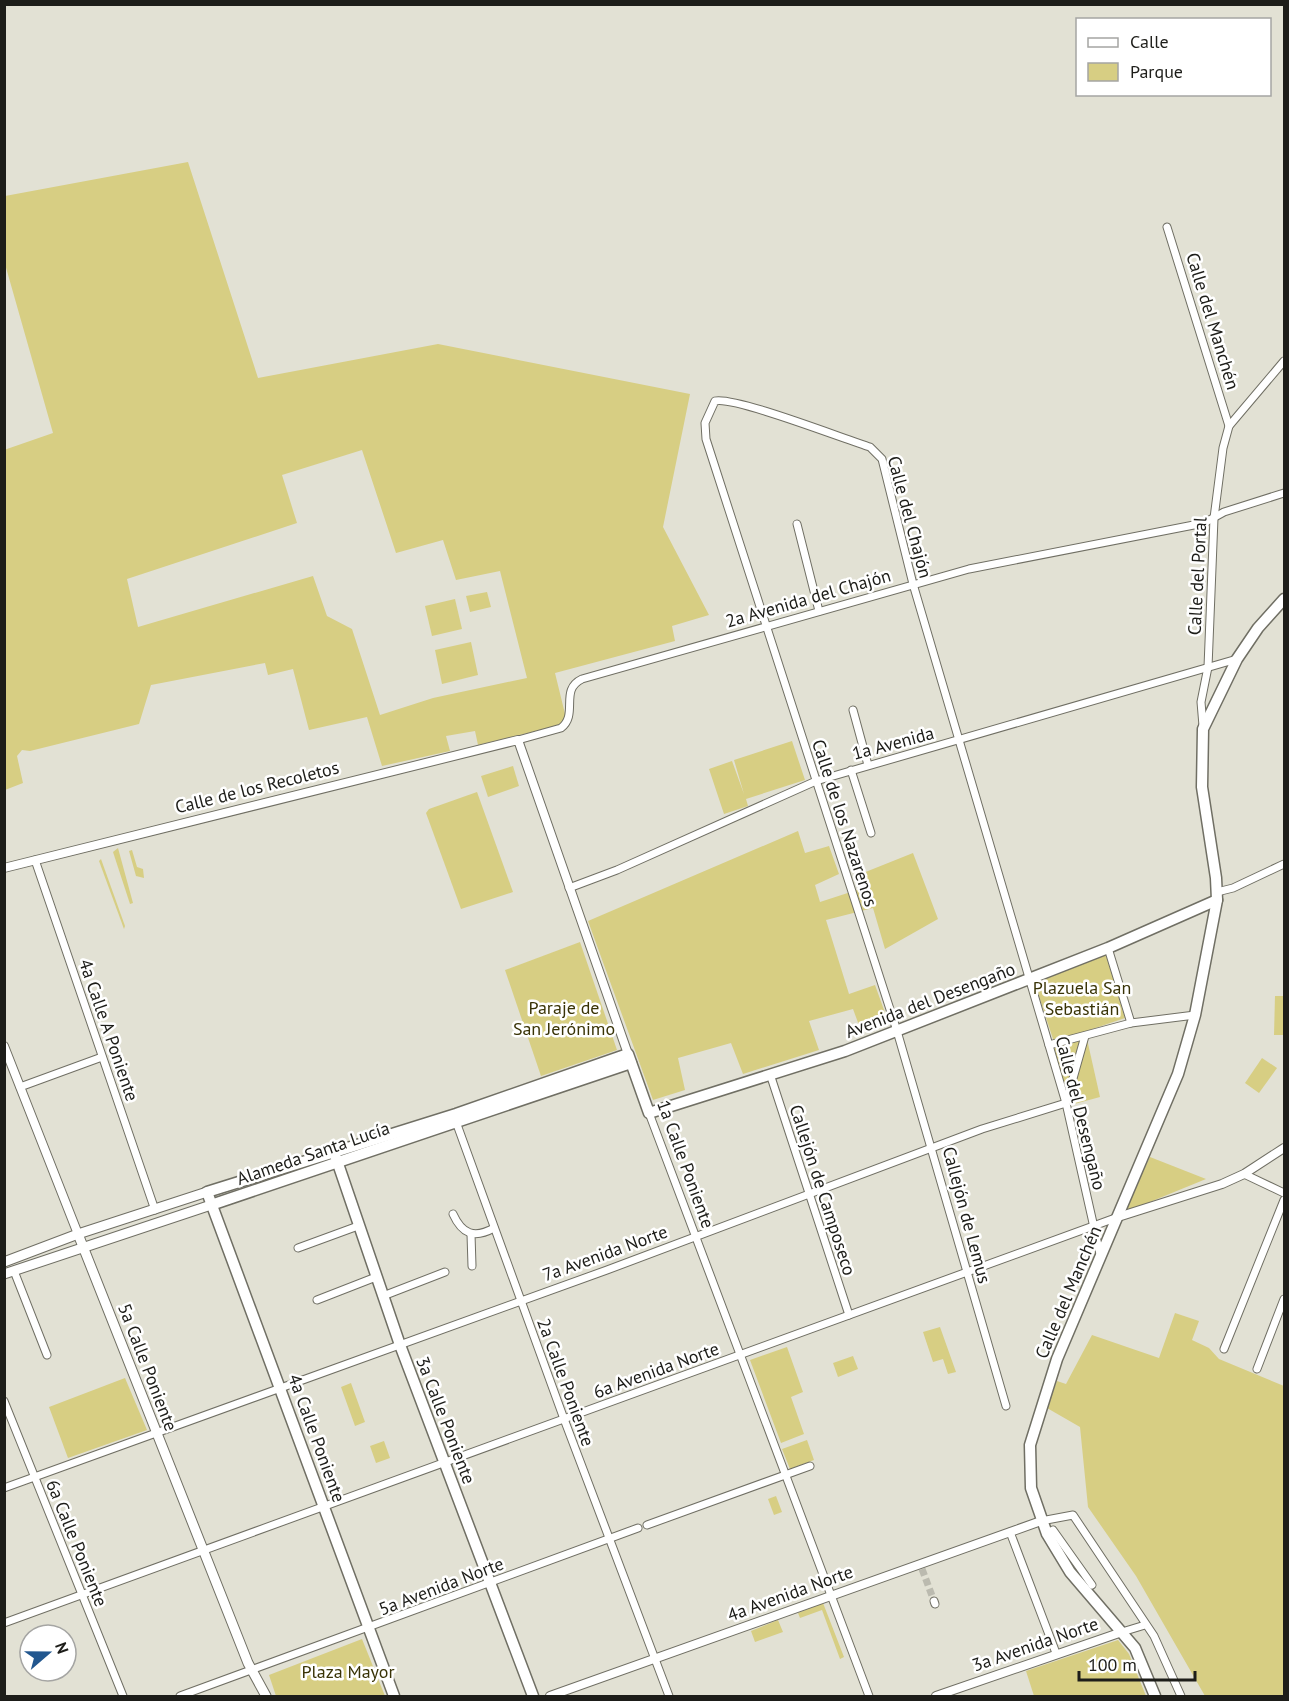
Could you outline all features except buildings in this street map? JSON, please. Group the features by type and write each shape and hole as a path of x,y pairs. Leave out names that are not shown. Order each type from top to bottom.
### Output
{"main road":[{"path":"1118,1217 1178,1074 1195,1015 1217,896 1200,765 1203,729 1237,659 1258,628 1284,599"},
{"name":"Avenida del Desengaño","path":"649,1113 845,1051 1108,948 1217,896"},
{"name":"1a Calle Poniente","path":"629,1059 649,1113"},
{"name":"Alameda Santa Lucía","path":"4,1262 78,1234 207,1192 335,1157 629,1059"},
{"name":"Alameda Santa Lucía","path":"9,1273 211,1205 335,1157"},
{"name":"3a Calle Poniente","path":"335,1157 400,1344 533,1696"},
{"name":"4a Calle Poniente","path":"207,1192 394,1696"},
{"name":"Calle del Manchén","path":"1118,1217 1100,1254 1057,1359 1030,1445 1029,1475 1050,1532 1070,1572 1135,1648 1155,1696"},
{"name":"5a Calle Poniente","path":"78,1234 155,1432 266,1696"}],"street":[{"name":"Calle del Manchén","path":"1167,227 1229,426"},
{"path":"1229,426 1284,361"},
{"name":"Calle del Chajón","path":"766,625 704,435 711,405 719,400 760,410 877,452 883,464 913,584 1029,980"},
{"name":"Calle del Portal","path":"1203,729 1202,702 1208,666 1214,518 1223,448 1229,426"},
{"name":"2a Avenida del Chajón","path":"518,740 561,728 566,724 570,715 570,692 579,680 969,569 1204,523 1224,512 1284,493"},
{"path":"797,524 819,611"},
{"name":"Calle de los Nazarenos","path":"766,625 897,1031"},
{"name":"1a Avenida","path":"569,888 617,870 816,781 1237,659"},
{"path":"853,710 868,765"},
{"name":"Calle de los Recoletos","path":"4,868 518,740"},
{"name":"1a Calle Poniente","path":"518,740 629,1059"},
{"path":"851,770 871,833"},
{"name":"4a Calle A Poniente","path":"35,860 155,1210"},
{"path":"1217,896 1284,864"},
{"path":"1108,948 1131,1023"},
{"name":"Calle del Desengaño","path":"1029,980 1066,1103 1100,1254"},
{"path":"1049,1045 1131,1023 1195,1015"},
{"name":"Callejón de Lemus","path":"897,1031 933,1148 966,1273 1006,1406"},
{"path":"1066,1103 1084,1036"},
{"name":"5a Calle Poniente","path":"4,1046 78,1234"},
{"path":"20,1087 102,1057"},
{"name":"Callejón de Camposeco","path":"770,1074 849,1315"},
{"name":"7a Avenida Norte","path":"4,1488 933,1148 1066,1103"},
{"name":"1a Calle Poniente","path":"649,1113 869,1696"},
{"name":"2a Calle Poniente","path":"456,1118 520,1300 669,1696"},
{"name":"Calle del Manchén","path":"1118,1217 1244,1174 1284,1148"},
{"path":"1244,1174 1284,1193"},
{"path":"1224,1349 1284,1200"},
{"path":"453,1214 462,1231 483,1234 494,1228"},
{"name":"6a Avenida Norte","path":"4,1623 1118,1217"},
{"path":"298,1248 358,1226"},
{"path":"471,1234 472,1266"},
{"path":"383,1296 446,1272"},
{"path":"9,1273 47,1355"},
{"path":"317,1300 376,1277"},
{"path":"1257,1369 1284,1299"},
{"name":"6a Calle Poniente","path":"4,1401 123,1696"},
{"path":"647,1525 810,1466"},
{"path":"1045,1520 1073,1515 1154,1636 1181,1696"},
{"name":"4a Avenida Norte","path":"550,1696 831,1596 921,1567 1045,1520"},
{"name":"5a Avenida Norte","path":"180,1696 369,1629 638,1528"},
{"path":"1010,1532 1056,1653"},
{"path":"1050,1532 1092,1585"},
{"name":"3a Avenida Norte","path":"936,1696 1056,1653 1145,1625"}],"green space":[{"path":"188,162 258,378 438,344 690,394 663,527 709,615 672,626 675,641 555,673 566,718 561,725 478,745 475,731 446,736 450,751 382,766 367,717 309,730 293,669 268,675 265,663 151,685 139,724 30,751 22,750 17,756 23,783 5,790 4,450 53,433 5,264 5,196","holes":["362,450 396,553 443,540 456,580 500,571 527,678 433,698 380,715 352,629 327,616 313,576 138,627 127,579 297,523 282,475"]},
{"path":"487,592 491,607 470,612 466,596"},
{"path":"455,599 462,629 432,636 425,606"},
{"path":"471,642 478,675 442,684 435,650"},
{"path":"792,741 805,780 746,799 748,806 724,814 709,769 732,761 744,794 734,760"},
{"path":"513,766 519,786 488,797 481,776"},
{"path":"477,792 513,892 461,909 426,813 429,809"},
{"path":"798,831 805,853 829,846 839,874 815,885 820,902 863,888 858,875 913,853 938,919 885,949 873,908 826,920 849,994 875,985 888,1021 860,1028 853,1009 809,1021 819,1050 743,1074 731,1043 678,1058 685,1090 653,1100 588,921"},
{"path":"118,848 133,903 130,904 113,852"},
{"path":"132,850 137,867 143,869 144,878 136,876 129,851"},
{"path":"101,859 125,926 124,929 99,861"},
{"name":"Paraje de San Jerónimo","path":"580,942 617,1050 541,1076 505,970"},
{"name":"Plazuela San Sebastián","path":"1105,952 1125,1018 1054,1042 1034,981"},
{"path":"1275,996 1284,996 1284,1035 1274,1035"},
{"path":"1081,1039 1066,1095 1054,1046"},
{"path":"1087,1039 1100,1097 1067,1106"},
{"path":"1262,1058 1277,1068 1259,1093 1245,1083"},
{"path":"1150,1157 1206,1179 1123,1213"},
{"path":"1175,1313 1199,1321 1192,1340 1209,1348 1219,1359 1284,1386 1284,1696 1205,1696 1136,1576 1088,1507 1080,1427 1047,1408 1057,1381 1066,1384 1092,1335 1159,1358"},
{"path":"940,1327 956,1372 948,1374 943,1359 933,1362 923,1332"},
{"path":"787,1347 803,1392 791,1397 804,1434 781,1443 750,1360"},
{"path":"853,1356 858,1369 838,1377 833,1363"},
{"path":"125,1378 147,1430 68,1458 49,1407"},
{"path":"351,1383 365,1422 355,1426 341,1387"},
{"path":"807,1440 814,1460 790,1469 782,1449"},
{"path":"384,1441 390,1458 376,1463 370,1446"},
{"path":"776,1496 782,1512 774,1515 768,1499"},
{"path":"823,1603 844,1657 840,1659 822,1610 800,1618 798,1613"},
{"path":"778,1620 783,1632 755,1642 751,1631"},
{"name":"Plaza Mayor","path":"362,1639 385,1696 276,1696 269,1675"},
{"path":"1118,1640 1129,1654 1146,1696 1034,1696 1026,1671"}],"tunnel":[{"path":"922,1569 934,1601"}]}
